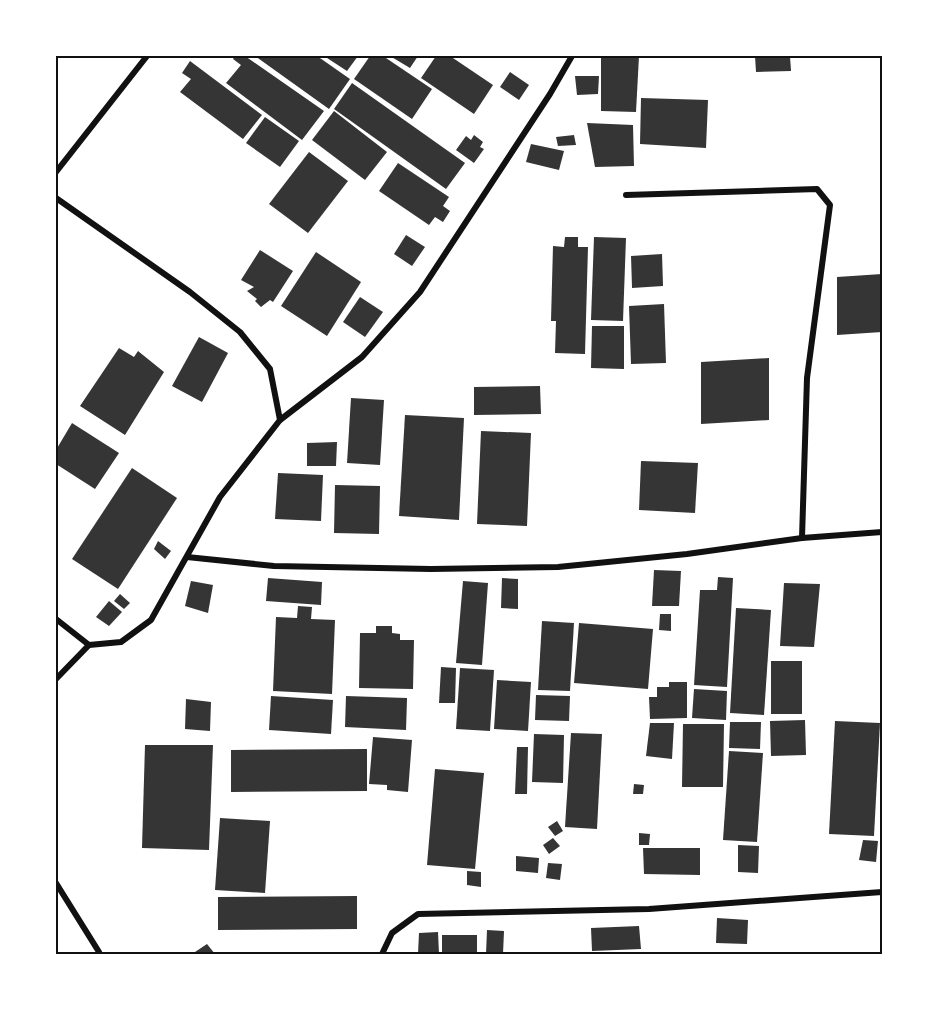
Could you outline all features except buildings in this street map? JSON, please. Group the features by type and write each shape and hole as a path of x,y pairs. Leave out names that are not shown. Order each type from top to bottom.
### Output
{"street":[{"path":"56,172 147,56"},
{"path":"56,679 89,645 121,642 151,620 220,497 280,420 362,357 420,292 550,94 572,56"},
{"path":"626,195 817,189 830,205 807,378 802,538"},
{"path":"56,198 190,292 240,332 270,369 280,420"},
{"path":"187,557 274,566 431,569 558,567 687,554 802,538 882,532"},
{"path":"56,619 89,645"},
{"path":"56,883 99,952"},
{"path":"382,954 392,933 418,914 649,909 882,892"}]}
